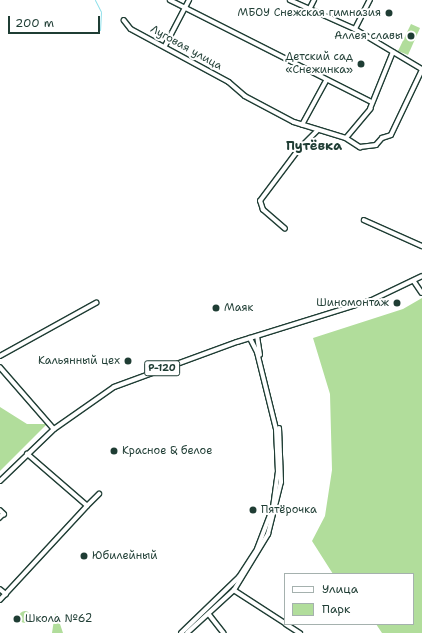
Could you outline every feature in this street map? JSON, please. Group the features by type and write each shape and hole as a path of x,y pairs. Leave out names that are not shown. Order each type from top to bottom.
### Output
{"main road":[{"name":"Р-120","path":"0,481 26,454 54,429 119,385 250,338 354,307 414,281 422,276"},
{"path":"187,633 234,590 268,534 281,482 280,434 257,336"},
{"path":"181,633 239,577 257,549 273,507 278,472 276,429 257,352 250,338"}],"street":[{"path":"170,0 328,82 370,101"},
{"path":"182,6 189,0"},
{"path":"165,46 187,8 189,0"},
{"path":"290,0 355,29 422,70"},
{"path":"310,8 314,0"},
{"path":"355,29 370,0"},
{"name":"Луговая улица","path":"124,20 131,29 165,46 229,82 240,93 302,125 317,131 346,138 360,147 376,145 382,138 392,135 422,70"},
{"path":"346,138 370,109 370,101 393,52"},
{"path":"302,125 328,82"},
{"path":"308,127 309,137"},
{"path":"285,229 263,210 260,201 309,137 317,131"},
{"path":"364,220 422,246"},
{"path":"414,281 422,293"},
{"path":"0,356 96,303"},
{"path":"0,367 54,429"},
{"path":"26,454 87,506"},
{"path":"0,600 99,494"},
{"path":"0,510 4,514 0,518"},
{"path":"0,589 6,594"},
{"path":"234,590 284,623"},
{"path":"209,614 224,633"},
{"path":"287,625 300,633"}],"green space":[{"path":"411,24 420,28 408,55 398,51"},
{"path":"422,298 422,633 382,633 377,625 414,625 414,573 332,573 312,541 325,516 332,470 330,394 313,338 403,309"},
{"path":"0,407 27,424 47,424 0,471"},
{"path":"25,611 29,613 31,617 29,621 25,623 21,621 19,617 21,613"},
{"path":"55,613 60,624 63,633 52,633"}],"waterway":[{"path":"95,0 101,12 100,30"}],"place":[{"name":"МБОУ Снежская гимназия","path":"389,13"},
{"name":"Аллея славы","path":"411,36"},
{"name":"Детский сад «Снежинка»","path":"361,64"},
{"name":"Шиномонтаж","path":"397,303"},
{"name":"Маяк","path":"216,308"},
{"name":"Кальянный цех","path":"128,361"},
{"name":"Красное & белое","path":"114,451"},
{"name":"Пятёрочка","path":"253,510"},
{"name":"Юбилейный","path":"84,556"},
{"name":"Школа №62","path":"17,619"}],"district":[{"name":"Путёвка","path":"314,146"}]}
